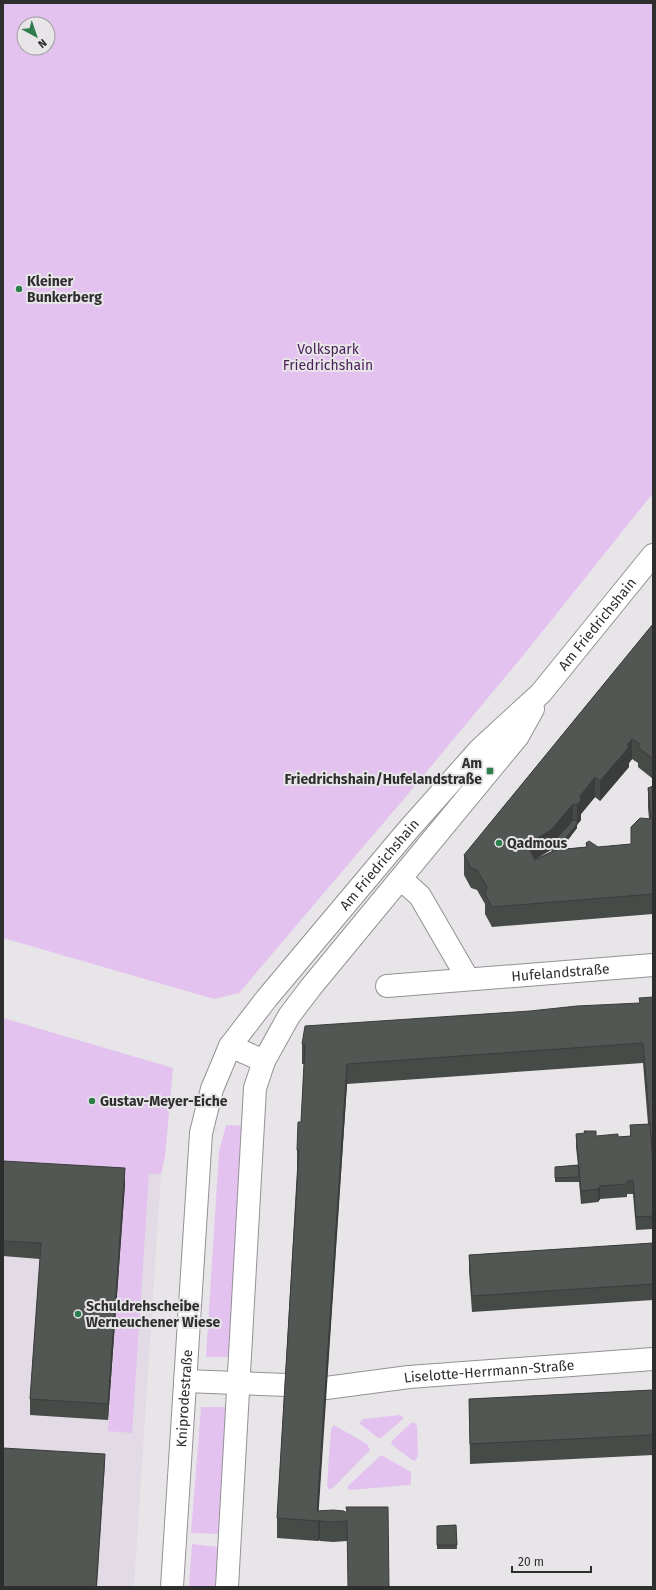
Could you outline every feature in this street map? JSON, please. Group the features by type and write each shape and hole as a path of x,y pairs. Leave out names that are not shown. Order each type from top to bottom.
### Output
{"street":[{"name":"Am Friedrichshain","path":"230,1046 266,998 423,813 480,750 541,694 653,555"},
{"name":"Am Friedrichshain","path":"264,1061 289,1016 518,736 541,694"},
{"path":"401,879 420,896 468,979"},
{"name":"Hufelandstraße","path":"387,986 653,965"},
{"path":"226,1587 255,1088 264,1061 230,1046"},
{"name":"Kniprodestraße","path":"172,1587 201,1133 212,1089 230,1046"},
{"name":"Liselotte-Herrmann-Straße","path":"326,1388 409,1377 653,1360"},
{"path":"185,1381 287,1385"}],"shaded area":[{"name":"Schuldrehscheibe Werneuchener Wiese","path":"3,1164 161,1174 134,1587 3,1587"}],"green space":[{"name":"Volkspark Friedrichshain","path":"3,3 653,3 653,493 526,652 239,993 214,999 3,938"},
{"path":"3,1018 173,1068 165,1157 161,1174 149,1174 132,1433 108,1431 125,1184 3,1177"},
{"path":"226,1125 246,1126 230,1357 206,1357 219,1152"},
{"path":"201,1407 226,1407 219,1534 191,1533"},
{"path":"400,1415 403,1419 381,1438 378,1438 359,1423 363,1419"},
{"path":"411,1423 415,1423 417,1426 418,1456 415,1461 391,1444 392,1441"},
{"path":"334,1425 367,1444 370,1450 334,1487 329,1490 327,1486 331,1429"},
{"path":"380,1456 383,1456 411,1472 411,1484 349,1490 348,1486"},
{"path":"192,1544 218,1547 215,1587 189,1587"}],"building":[{"path":"653,624 653,759 638,747 640,744 632,739 627,745 629,747 600,781 595,777 580,796 581,800 577,805 573,804 551,830 527,844 535,860 556,850 587,847 586,843 589,841 598,847 631,844 631,827 640,818 651,819 648,788 653,786 653,894 492,907 485,894 487,887 477,870 471,868 464,855"},
{"path":"573,820 577,821 577,824 556,850 551,845"},
{"path":"653,997 653,1160 643,1043 347,1064 317,1511 333,1510 347,1512 346,1507 388,1507 389,1587 348,1587 347,1521 333,1522 277,1518 299,1150 297,1150 298,1122 301,1122 305,1044 302,1044 305,1026 530,1011 577,1006 640,1003 639,998"},
{"path":"650,1124 653,1164 653,1216 636,1217 633,1181 627,1181 627,1184 600,1186 598,1189 581,1191 576,1134 585,1133 584,1131 596,1131 596,1136 618,1134 618,1137 631,1136 630,1125"},
{"path":"3,1161 125,1168 108,1404 30,1399 41,1243 3,1241"},
{"path":"578,1165 579,1177 555,1178 555,1167"},
{"path":"653,1243 653,1284 472,1296 469,1255"},
{"path":"653,1390 653,1435 470,1444 469,1399"},
{"path":"3,1448 105,1454 96,1587 3,1587"},
{"path":"456,1525 457,1545 437,1545 437,1526"}],"place":[{"name":"Kleiner Bunkerberg","path":"19,289"},
{"name":"Am Friedrichshain/Hufelandstraße","path":"490,771"},
{"name":"Qadmous","path":"499,843"},
{"name":"Gustav-Meyer-Eiche","path":"92,1101"},
{"name":"Schuldrehscheibe Werneuchener Wiese","path":"78,1314"}]}
